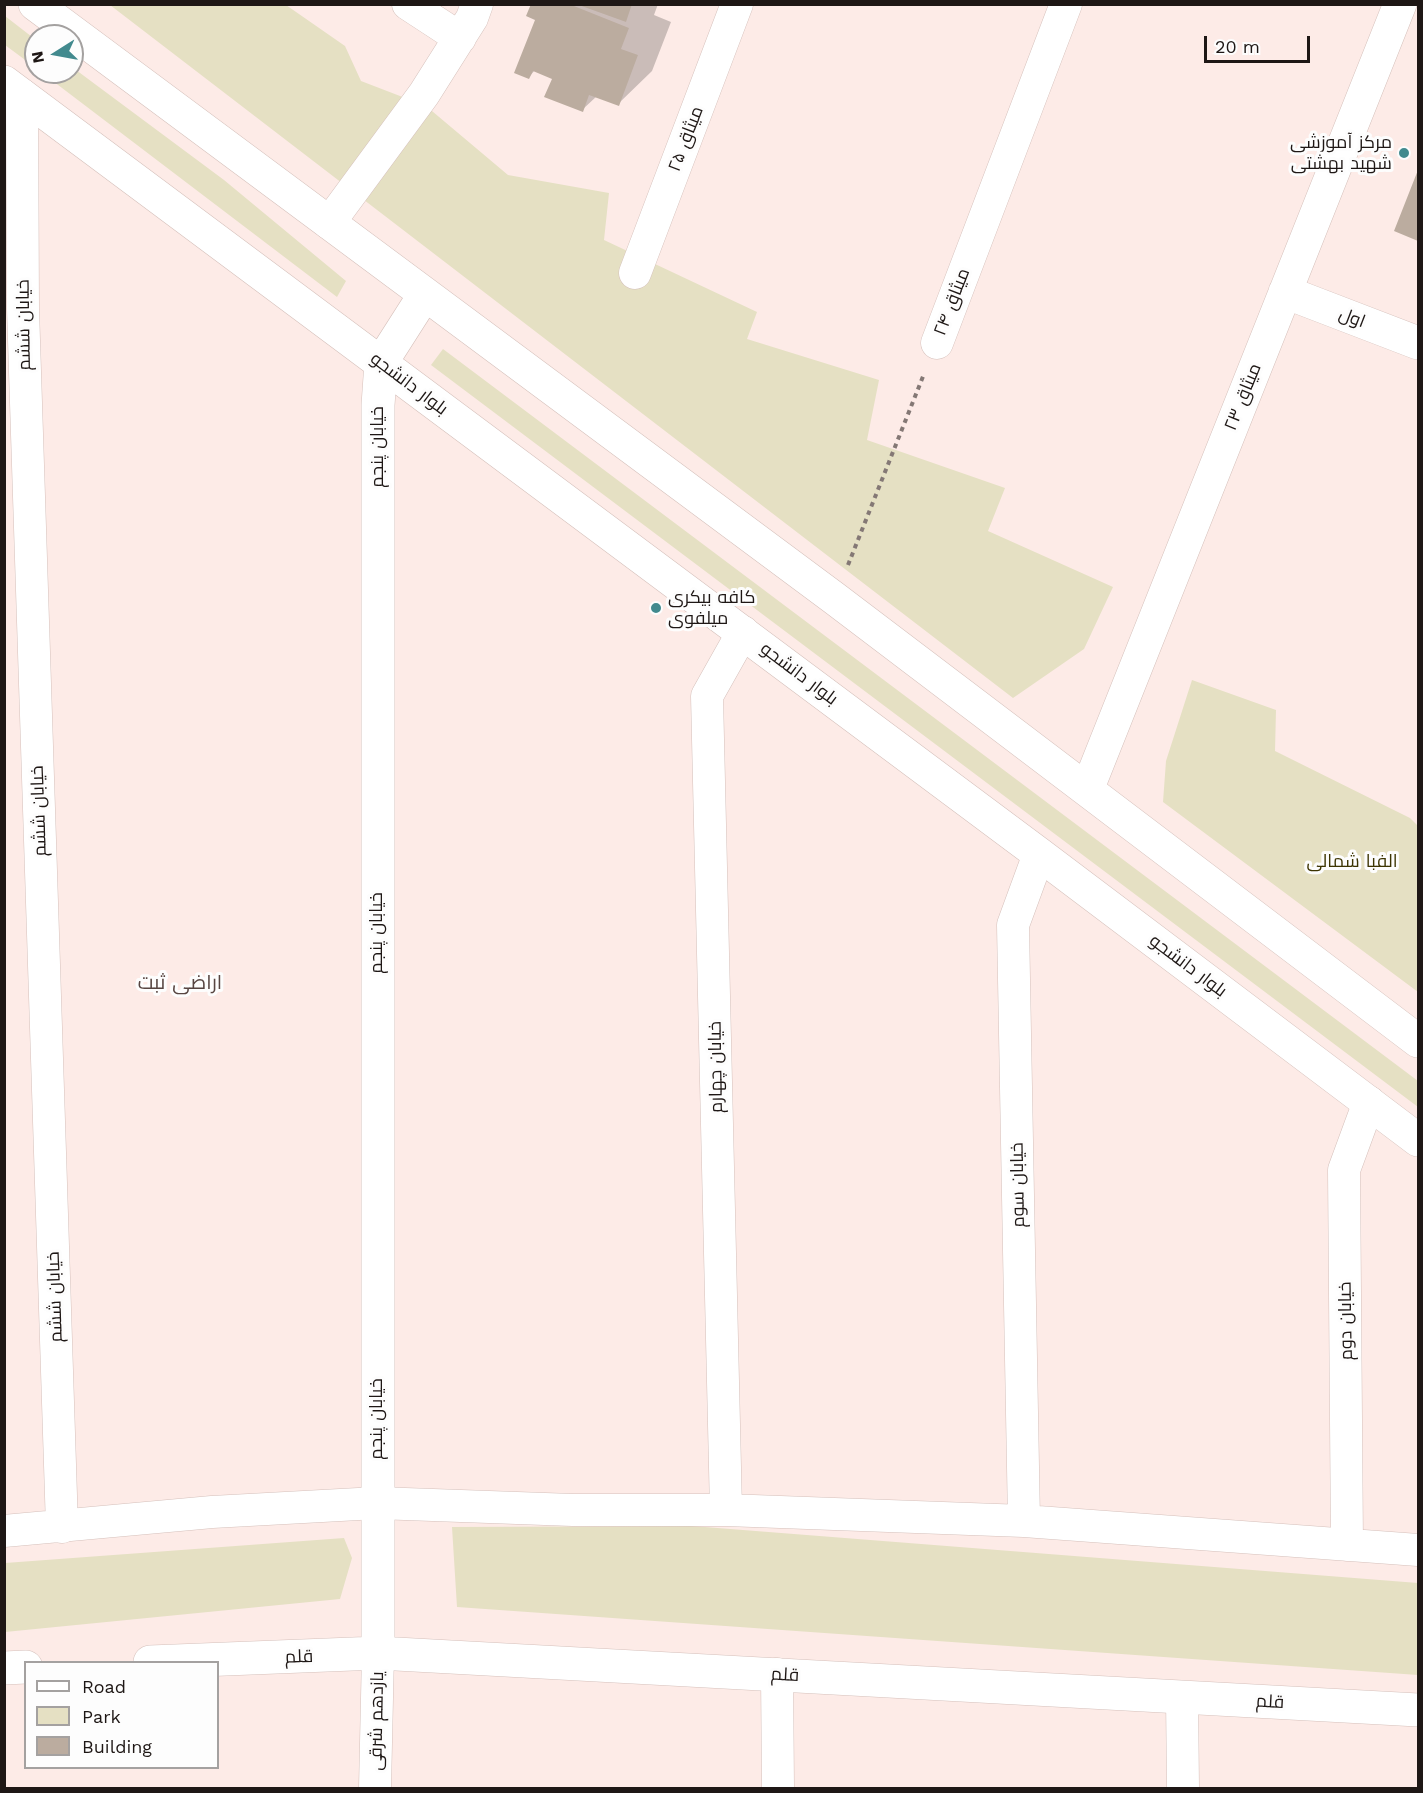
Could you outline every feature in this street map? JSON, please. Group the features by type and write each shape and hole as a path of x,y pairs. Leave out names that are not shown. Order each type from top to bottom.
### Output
{"street":[{"path":"35,4 834,598 1419,1041"},
{"path":"408,4 460,38"},
{"path":"329,223 424,94 472,18 477,4"},
{"name":"میثاق ۲۵","path":"635,273 737,4"},
{"name":"میثاق ۲۴","path":"937,343 1066,4"},
{"name":"میثاق ۲۳","path":"1087,790 1400,4"},
{"name":"خیابان ششم","path":"13,89 14,310 62,1527"},
{"name":"بلوار دانشجو","path":"13,89 743,632 1419,1140"},
{"name":"اول","path":"1285,292 1419,343"},
{"path":"381,363 425,294"},
{"name":"خیابان پنجم","path":"378,1653 378,405 381,363"},
{"name":"خیابان چهارم","path":"726,1510 707,696 743,632"},
{"name":"خیابان سوم","path":"1024,1521 1013,925 1039,854"},
{"name":"خیابان دوم","path":"1347,1545 1344,1170 1369,1102"},
{"path":"4,1531 212,1512 377,1503 573,1510 726,1510 1024,1521 1419,1550"},
{"name":"قلم","path":"175,1661 378,1653 1419,1710"},
{"name":"یازدهم شرقی","path":"375,1788 378,1653"},
{"path":"4,1668 24,1667"},
{"path":"777,1674 778,1788"},
{"path":"1182,1697 1184,1788"}],"path":[{"name":"میثاق ۲۴","path":"834,598 937,343"}],"green space":[{"path":"110,5 286,5 345,46 361,81 426,106 508,175 609,193 604,240 757,312 747,339 879,380 867,440 1005,488 988,531 1113,587 1084,649 1013,698"},
{"path":"5,16 24,31 24,59 5,45"},
{"path":"84,76 224,180 346,281 337,297 57,84 84,84"},
{"path":"443,349 1418,1081 1418,1107 431,365"},
{"name":"الفبا شمالی","path":"1192,680 1276,710 1275,751 1410,818 1418,826 1418,992 1163,802 1166,761"},
{"path":"692,1526 1418,1583 1418,1675 457,1607 452,1527"},
{"path":"344,1538 352,1558 340,1599 5,1632 5,1563"}],"building":[{"path":"531,4 569,4 629,28 621,49 638,55 619,106 589,95 583,112 544,97 552,79 533,71 529,79 514,73 535,20 526,16"},
{"path":"576,4 632,4 626,22"},
{"path":"1418,170 1418,241 1394,231"}],"place":[{"name":"مرکز آموزشی شهید بهشتی","path":"1404,153"},
{"name":"کافه بیکری میلفوی","path":"656,608"}],"district":[{"name":"اراضی ثبت","path":"180,983"}]}
